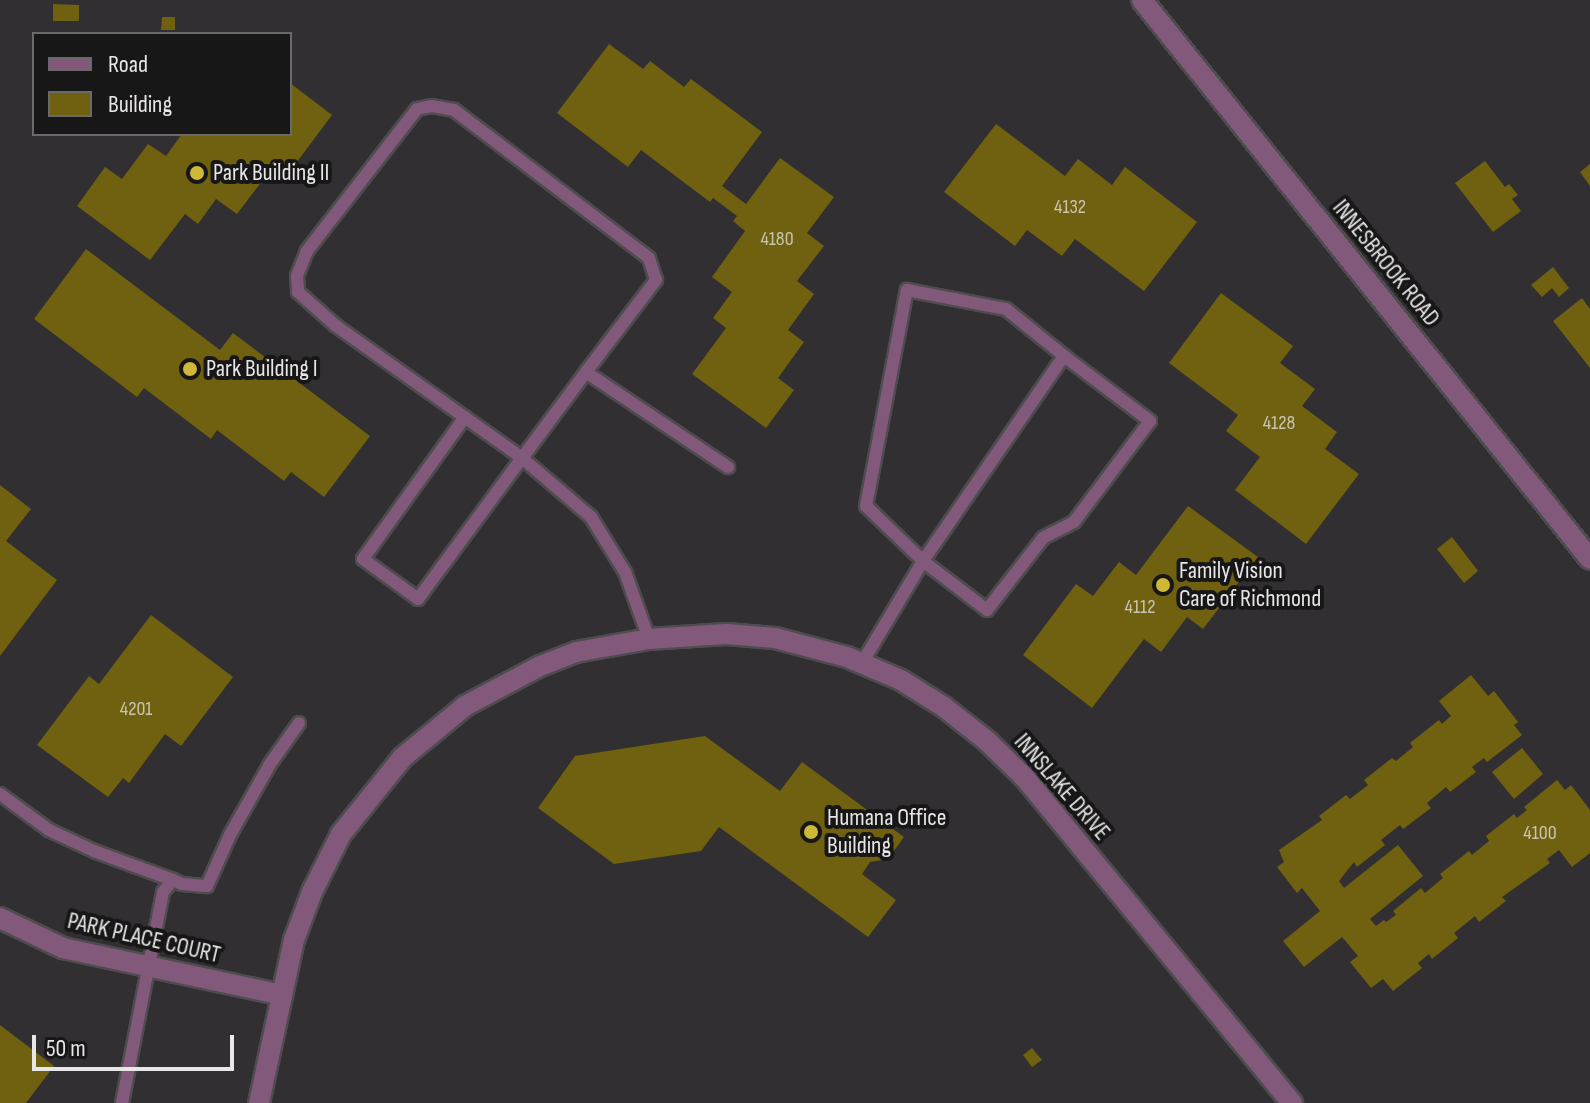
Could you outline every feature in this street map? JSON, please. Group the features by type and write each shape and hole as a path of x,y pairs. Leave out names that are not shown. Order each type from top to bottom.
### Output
{"street":[{"name":"INNESBROOK ROAD","path":"1142,0 1590,559"},
{"name":"INNSLAKE DRIVE","path":"259,1103 294,940 323,866 341,834 402,758 465,706 507,681 576,652 649,639 714,634 775,638 862,663 901,680 944,707 1025,778 1292,1103"},
{"name":"PARK PLACE COURT","path":"0,918 63,948 282,995"}],"lane":[{"path":"465,417 363,559 418,599 522,458 586,372 656,280 649,258 454,110 432,106 417,109 307,251 297,276 298,292 335,325 465,417 522,458 591,517 625,572 649,639"},
{"path":"907,290 1006,309 1064,356 1150,421 1074,522 1043,538 987,610 923,561 866,506 907,290"},
{"path":"862,663 923,561 1064,356"},
{"path":"586,372 728,467"},
{"path":"0,794 49,830 94,851 182,884 207,886 270,764 299,723"},
{"path":"122,1103 159,904 173,880"}],"building":[{"path":"53,4 79,5 79,21 53,21"},
{"path":"162,17 175,17 175,30 161,30"},
{"path":"609,44 643,69 650,61 684,87 691,79 762,132 722,186 746,204 780,158 834,197 807,233 824,246 797,281 814,294 788,330 804,342 778,378 794,390 766,428 692,374 726,328 713,318 732,292 712,277 745,231 733,221 737,216 713,198 710,202 641,150 628,167 557,113"},
{"name":"Park Building II","path":"292,85 332,115 285,178 272,168 237,214 216,199 198,224 185,214 150,260 77,206 105,167 122,179 148,144 166,156 181,136 292,136"},
{"path":"996,124 1065,176 1078,159 1112,185 1125,167 1197,222 1144,291 1075,239 1062,256 1027,230 1015,246 944,192"},
{"path":"1485,161 1505,187 1509,184 1518,195 1512,199 1521,211 1493,232 1455,183"},
{"path":"1590,164 1590,186 1580,172"},
{"name":"Park Building I","path":"86,249 220,350 233,333 370,436 324,497 291,472 284,481 217,430 211,439 144,388 137,397 34,319"},
{"path":"1553,267 1569,288 1559,297 1552,288 1542,297 1531,285"},
{"path":"1221,293 1293,346 1280,363 1315,389 1302,406 1337,432 1325,449 1359,474 1306,544 1235,490 1260,457 1226,431 1238,415 1169,363"},
{"path":"1582,298 1590,309 1590,368 1553,321"},
{"path":"0,485 31,509 6,541 57,580 0,656"},
{"path":"1188,506 1258,557 1203,629 1187,617 1161,652 1144,639 1092,708 1023,655 1076,584 1093,596 1119,562 1136,575"},
{"path":"1452,537 1478,571 1464,583 1437,549"},
{"path":"151,615 233,677 181,746 165,734 129,783 123,778 108,797 37,745 89,676 99,684"},
{"path":"1471,675 1488,696 1494,691 1518,722 1514,725 1522,735 1487,762 1484,758 1472,767 1476,772 1450,792 1446,787 1427,803 1431,808 1403,829 1400,825 1381,840 1385,845 1357,867 1354,862 1339,881 1344,888 1398,845 1423,876 1370,919 1376,926 1384,920 1386,922 1396,915 1393,911 1421,888 1425,893 1443,878 1440,874 1469,851 1472,855 1489,841 1486,836 1514,814 1517,818 1527,810 1524,807 1557,780 1565,790 1571,785 1590,810 1590,853 1572,867 1559,850 1547,859 1550,863 1502,897 1506,901 1479,922 1475,916 1454,933 1458,938 1432,959 1429,954 1418,963 1422,968 1393,991 1383,979 1371,988 1350,962 1358,956 1342,937 1304,967 1283,941 1320,911 1302,888 1297,893 1277,867 1284,862 1279,850 1322,820 1319,816 1346,795 1350,799 1368,785 1364,780 1392,758 1396,761 1413,747 1410,743 1439,720 1442,724 1451,716 1439,701"},
{"name":"Humana Office Building","path":"705,736 780,791 802,762 904,837 888,859 870,862 862,874 896,900 868,937 719,827 701,851 614,864 538,808 575,756"},
{"path":"1522,748 1543,774 1514,799 1492,772"},
{"path":"0,1025 54,1066 26,1103 0,1103"},
{"path":"1032,1048 1042,1060 1032,1067 1023,1055"}],"place":[{"name":"Park Building II","path":"197,173"},
{"name":"Park Building I","path":"190,369"},
{"name":"Family Vision Care of Richmond","path":"1163,585"},
{"name":"Humana Office Building","path":"811,832"}]}
